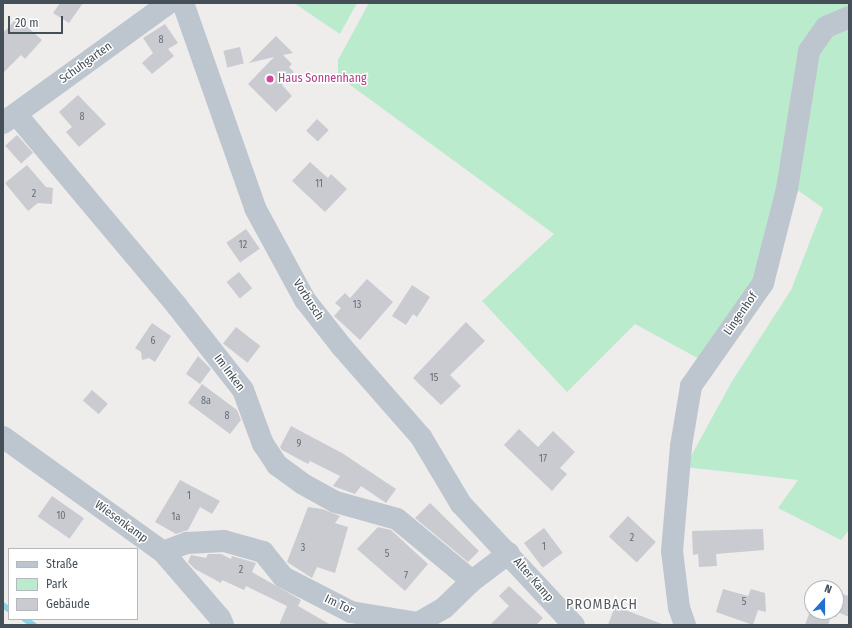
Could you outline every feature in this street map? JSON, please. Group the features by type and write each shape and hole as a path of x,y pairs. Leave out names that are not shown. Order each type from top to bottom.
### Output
{"street":[{"name":"Schuhgarten","path":"9,118 169,3"},
{"name":"Vorbusch","path":"183,3 255,208 306,300 342,347 421,437 461,504 509,553"},
{"name":"Lingenhof","path":"685,625 679,608 672,552 681,446 691,386 763,283 786,189 809,51 826,27 849,17"},
{"name":"Im Inken","path":"9,118 177,306 243,390 263,444 277,465 303,484 336,502 396,519 472,581"},
{"name":"Wiesenkamp","path":"3,437 163,552 220,618 223,625"},
{"name":"Im Tor","path":"163,552 187,544 224,540 263,552 284,577 351,612 385,622 418,624 444,608 472,581 509,553"},
{"name":"Alter Kamp","path":"509,553 574,625"}],"green space":[{"path":"294,3 357,3 340,34"},
{"path":"369,3 849,3 849,13 822,26 758,284 703,361 635,324 567,392 482,301 554,234 338,76 338,60"},
{"path":"849,22 849,530 841,540 778,508 798,480 685,467 731,383 791,290 823,208 793,187 813,53"}],"building":[{"path":"60,3 83,3 69,23 53,13"},
{"path":"17,18 42,40 25,59 21,55 3,73 3,33"},
{"path":"165,24 178,43 168,49 174,56 152,74 142,63 153,53 143,38"},
{"name":"Haus Sonnenhang","path":"276,36 293,53 283,55 292,64 289,67 294,72 282,85 292,96 276,112 248,84 274,57 249,63"},
{"path":"240,47 244,64 227,67 223,51"},
{"path":"78,95 106,124 79,147 66,132 72,127 59,112"},
{"path":"317,119 329,130 318,142 306,131"},
{"path":"17,135 33,153 21,164 5,146"},
{"path":"310,162 328,178 331,174 347,189 325,212 292,181"},
{"path":"27,165 46,187 53,188 52,204 38,203 28,211 5,183"},
{"path":"246,229 260,249 240,262 226,243"},
{"path":"239,272 252,288 240,298 227,282"},
{"path":"367,279 393,302 360,340 334,316 341,308 335,303 345,293 350,298"},
{"path":"412,285 430,297 417,317 413,314 406,325 392,316"},
{"path":"466,322 485,341 450,375 461,386 441,405 413,378"},
{"path":"152,323 171,336 155,362 149,358 142,360 141,352 135,348"},
{"path":"236,327 260,346 247,363 223,344"},
{"path":"198,356 211,369 200,384 186,374"},
{"path":"202,384 237,410 241,420 230,434 188,403"},
{"path":"92,390 108,404 99,414 83,401"},
{"path":"291,426 342,453 396,489 386,503 361,486 355,494 333,486 340,476 310,461 308,464 282,450 280,447"},
{"path":"519,429 538,447 553,431 575,452 560,468 567,474 552,491 504,445"},
{"path":"180,480 220,501 212,514 200,507 188,530 176,534 155,522"},
{"path":"52,496 84,518 70,539 38,516"},
{"path":"430,503 479,551 468,562 415,518"},
{"path":"308,507 322,509 340,516 335,523 348,527 335,573 317,567 312,578 287,562"},
{"path":"628,516 656,542 637,562 609,536"},
{"path":"378,527 391,530 428,564 405,591 357,549"},
{"path":"544,528 563,553 543,568 524,543"},
{"path":"763,529 764,550 716,554 717,566 699,567 698,554 693,555 692,531"},
{"path":"208,554 221,554 231,559 232,556 256,563 252,572 301,600 298,606 331,625 279,625 287,606 246,586 244,590 222,580 221,583 195,569 188,562 191,555 206,558"},
{"path":"509,586 543,618 536,625 490,625 509,606 499,596"},
{"path":"723,589 748,596 751,589 765,593 766,612 758,610 753,625 716,612"},
{"path":"844,594 849,596 849,617 844,615"},
{"path":"615,606 662,624 662,625 608,625"},
{"path":"807,620 830,620 828,625 805,625"}],"waterway":[{"path":"3,605 8,608"},
{"path":"26,620 34,625"}],"place":[{"name":"Haus Sonnenhang","path":"270,79"}],"district":[{"name":"PROMBACH","path":"602,605"}]}
